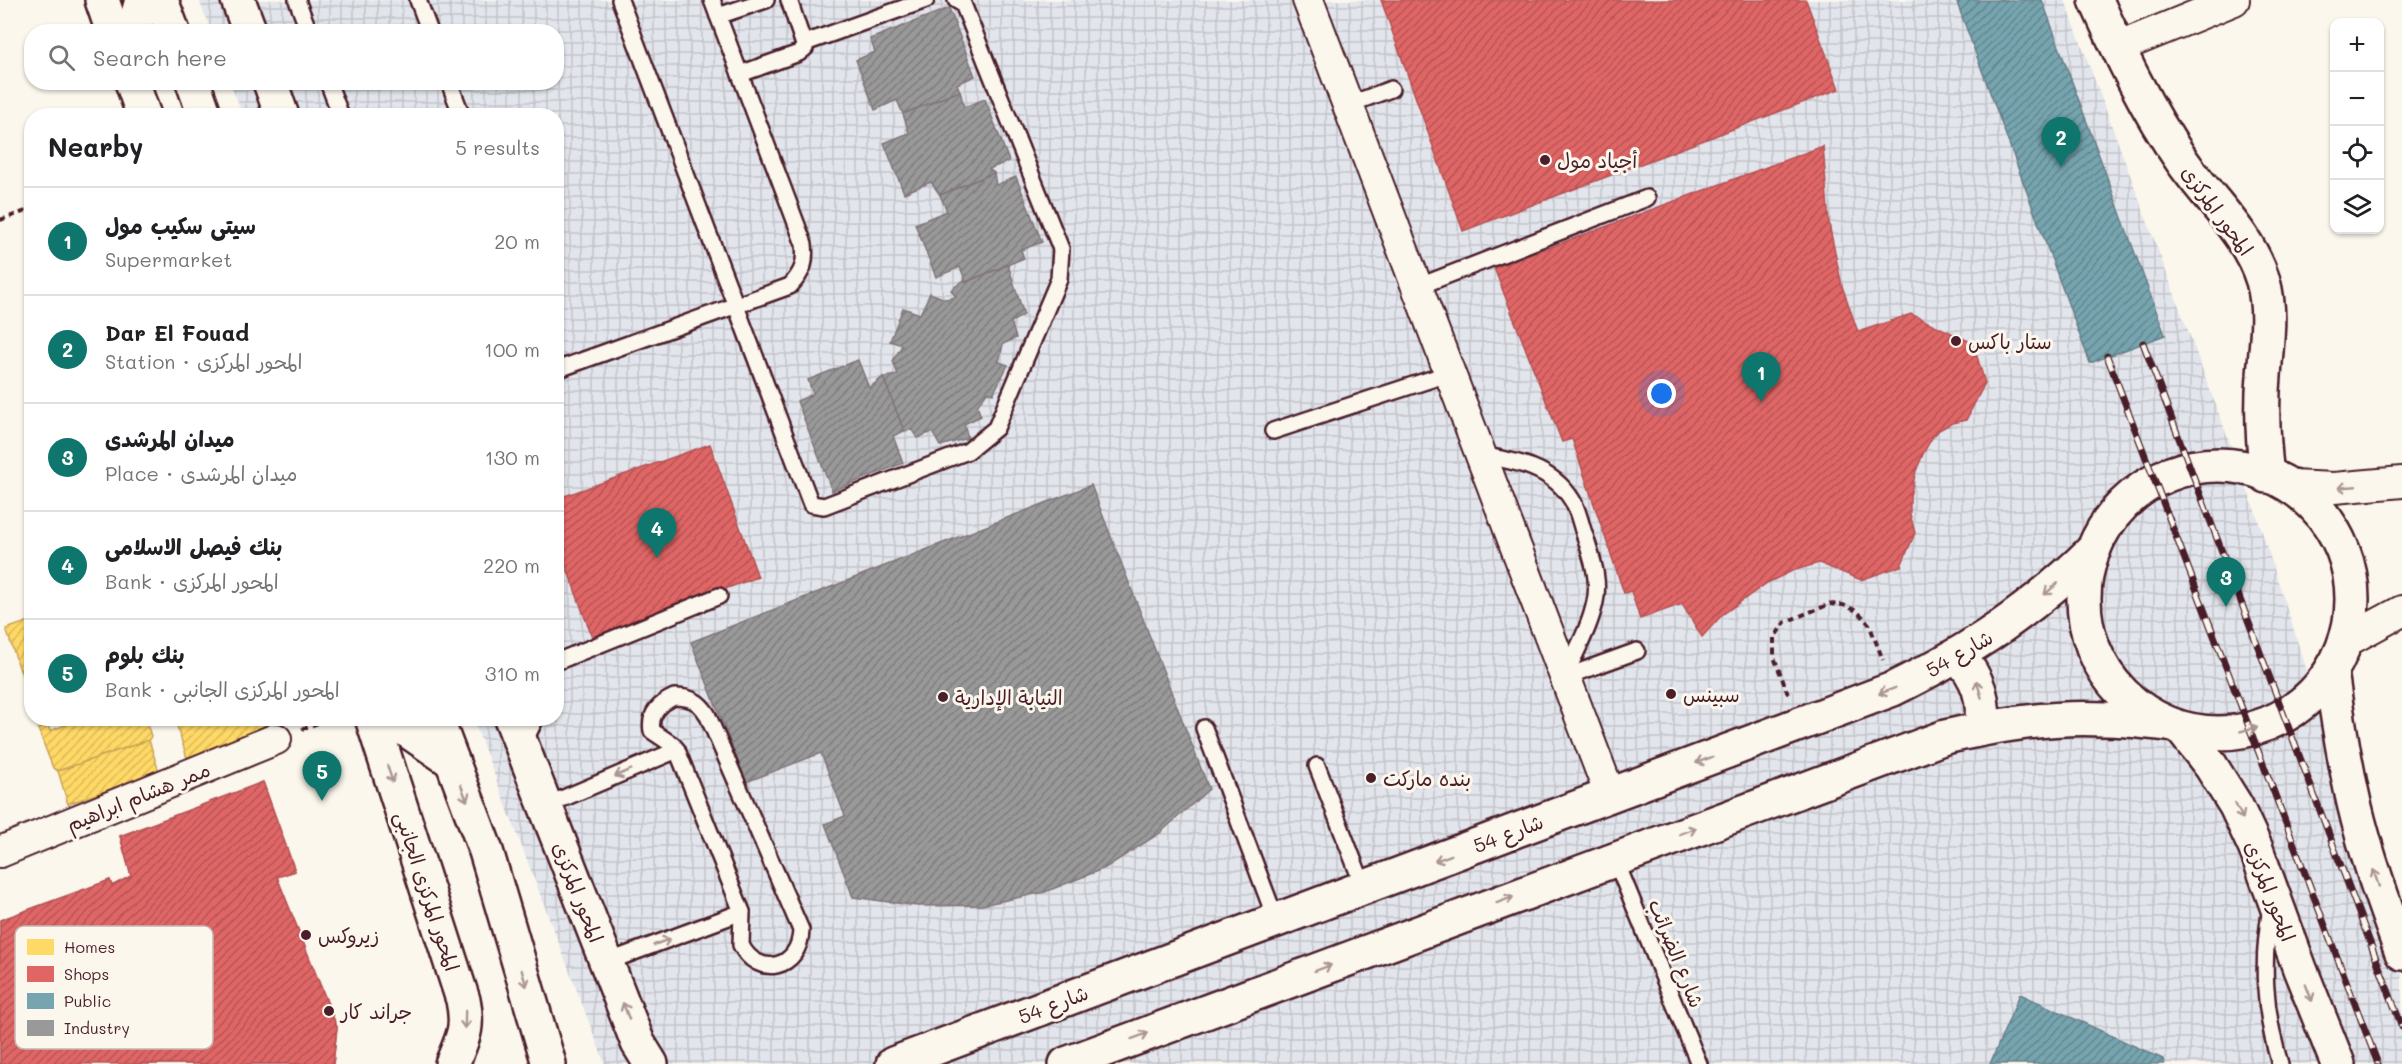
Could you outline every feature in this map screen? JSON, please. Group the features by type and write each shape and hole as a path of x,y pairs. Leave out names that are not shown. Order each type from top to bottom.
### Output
{"main road":[{"path":"102,0 110,24"},
{"path":"135,24 141,0"},
{"path":"161,0 170,24"},
{"path":"238,0 247,24"},
{"name":"المحور المركزى","path":"2096,0 2117,48 2158,125 2208,196 2236,229 2252,254 2263,282 2268,311 2262,409 2279,481"},
{"path":"135,90 141,108"},
{"path":"196,90 203,108"},
{"path":"273,90 279,108"},
{"path":"1080,1061 1910,748 1981,729 2061,719 2104,718 2175,726 2210,733 2239,732 2266,724 2299,705 2314,693 2338,656 2351,613 2351,583 2344,555 2332,528 2314,505 2279,481 2250,468 2219,465 2188,468 2158,479 2132,496 2110,520 2094,549 2086,578 2084,608 2090,638 2102,666 2120,690 2134,703 2175,726"},
{"name":"شارع 54","path":"893,1064 1893,689 1958,656 2027,609 2066,577 2094,549"},
{"path":"1958,656 1967,666 1980,691 1983,716 1981,729"},
{"path":"2338,656 2341,738 2354,805 2373,870 2402,953"},
{"name":"المحور المركزى الجانبى","path":"375,726 463,1000 467,1020 463,1039 452,1064"},
{"path":"400,726 452,760"},
{"path":"439,726 486,851 549,1064"},
{"name":"المحور المركزى","path":"2175,726 2211,766 2236,806 2274,893 2300,969 2338,1064"},
{"name":"المحور المركزى","path":"523,728 545,806 638,1043 651,1064"}],"street":[{"path":"1308,0 1610,795"},
{"path":"2117,48 2234,0"},
{"path":"2279,481 2334,488 2402,482"},
{"path":"2338,656 2402,611"},
{"name":"ممر هشام ابراهيم","path":"0,852 276,739"}],"lane":[{"path":"297,0 306,24"},
{"path":"417,0 426,24"},
{"path":"620,0 810,504 824,506 968,452 996,428 1059,279 1061,249 963,4 956,0"},
{"path":"564,366 790,286 801,275 806,260 804,244 712,0"},
{"path":"718,16 766,0"},
{"path":"740,74 799,53 805,48 789,0"},
{"path":"805,44 926,0"},
{"path":"1348,105 1391,88"},
{"path":"331,90 338,108"},
{"path":"452,90 459,108"},
{"path":"1417,287 1647,198"},
{"path":"1273,431 1450,373"},
{"path":"1481,454 1522,463 1540,470 1557,483 1572,500 1592,558 1596,590 1589,621 1565,677"},
{"path":"564,659 719,596"},
{"path":"1565,677 1637,651"},
{"path":"674,697 684,697 694,700 707,714 801,930 801,942 796,953 788,961 777,965 765,965 754,960 741,945 742,912 676,750 673,745 654,734 651,727 657,708 664,701 674,697"},
{"path":"1204,728 1276,920"},
{"path":"545,806 676,750"},
{"path":"1317,766 1364,888"},
{"name":"شارع الضرائب","path":"1615,859 1699,1064"},
{"path":"2274,893 2266,933 2264,975 2268,1017 2280,1064"},
{"path":"607,962 742,912"}],"path":[{"path":"0,220 24,212"},
{"path":"1800,724 1774,657 1774,638 1785,622 1830,604 1853,609 1869,624 1893,689"}],"shaded area":[{"path":"199,0 2065,0 2257,516 2402,966 2402,1064 605,1064 476,726 564,726 564,108 240,108 233,90 564,90 564,24 208,24"}],"building: Homes":[{"path":"24,623 24,668 20,670 6,629"},
{"path":"24,668 24,680 20,670"},
{"path":"48,726 50,731 63,726 148,726 151,736 149,740 58,771 53,768 38,729"},
{"path":"177,726 284,726 198,761 187,758"},
{"path":"149,740 159,772 68,804 58,771"}],"building: Shops":[{"name":"أجياد مول","path":"1381,0 1806,0 1839,89 1463,231"},
{"path":"1823,146 1829,224 1842,286 1858,332 1911,314 1973,343 1985,383 1966,420 1952,423 1939,430 1924,452 1916,471 1910,496 1910,514 1915,533 1901,566 1861,580 1819,563 1792,571 1767,583 1722,615 1702,637 1682,604 1640,619 1631,591 1624,593 1572,439 1562,442 1494,268"},
{"path":"710,444 758,577 592,637 564,560 564,496"},
{"path":"263,782 295,871 277,877 337,1027 333,1064 134,1064 172,1049 213,1049 213,1008 230,1001 213,949 213,926 182,926 181,924 176,926 15,926 15,1049 57,1049 63,1064 0,1064 0,920 110,880 112,886 131,876 120,836"},
{"path":"263,782 295,871 277,877 337,1027 333,1064 0,1064 0,920 110,880 112,886 131,876 120,836"}],"building: Public":[{"path":"1956,0 2042,0 2165,335 2090,363"},
{"path":"2020,994 2163,1059 2164,1064 1990,1064"}],"building: Industry":[{"path":"949,8 975,76 957,84 960,91 903,114 897,100 875,110 856,60 875,52 870,39"},
{"path":"960,91 964,107 985,99 1009,161 989,169 994,173 940,195 931,182 904,193 884,143 909,133 903,114"},
{"path":"994,173 996,185 1016,177 1042,242 1021,250 1024,258 966,282 960,267 936,277 915,224 947,211 940,195"},
{"path":"1008,265 1024,315 1011,322 1016,338 1003,344 999,362 1008,365 993,394 987,392 977,406 981,416 964,424 968,438 940,446 932,432 917,438 912,430 904,431 883,377 898,375 893,361 902,345 890,341 903,308 920,314 930,293 945,299 956,297 951,290 964,280 966,282"},
{"path":"858,360 869,388 883,377 904,431 893,436 903,463 832,491 797,401 813,394 808,380"},
{"name":"النيابة الإدارية","path":"1091,485 1209,789 1160,833 1105,868 1045,892 982,905 918,906 853,897 825,824 845,816 821,753 746,782 691,642"}],"railway":[{"path":"2143,343 2402,1027"},
{"path":"2107,356 2378,1064"}],"place":[{"name":"أجياد مول","path":"1545,160"},
{"name":"Dar El Fouad","path":"2061,167"},
{"name":"ستار باكس","path":"1956,341"},
{"name":"سيتى سكيب مول","path":"1761,402"},
{"name":"بنك فيصل الاسلامى","path":"657,558"},
{"name":"ميدان المرشدى","path":"2226,607"},
{"name":"سبينس","path":"1671,694"},
{"name":"النيابة الإدارية","path":"943,697"},
{"name":"بنده ماركت","path":"1371,778"},
{"name":"بنك بلوم","path":"322,801"},
{"name":"زيروكس","path":"306,935"},
{"name":"جراند كار","path":"329,1011"}]}
